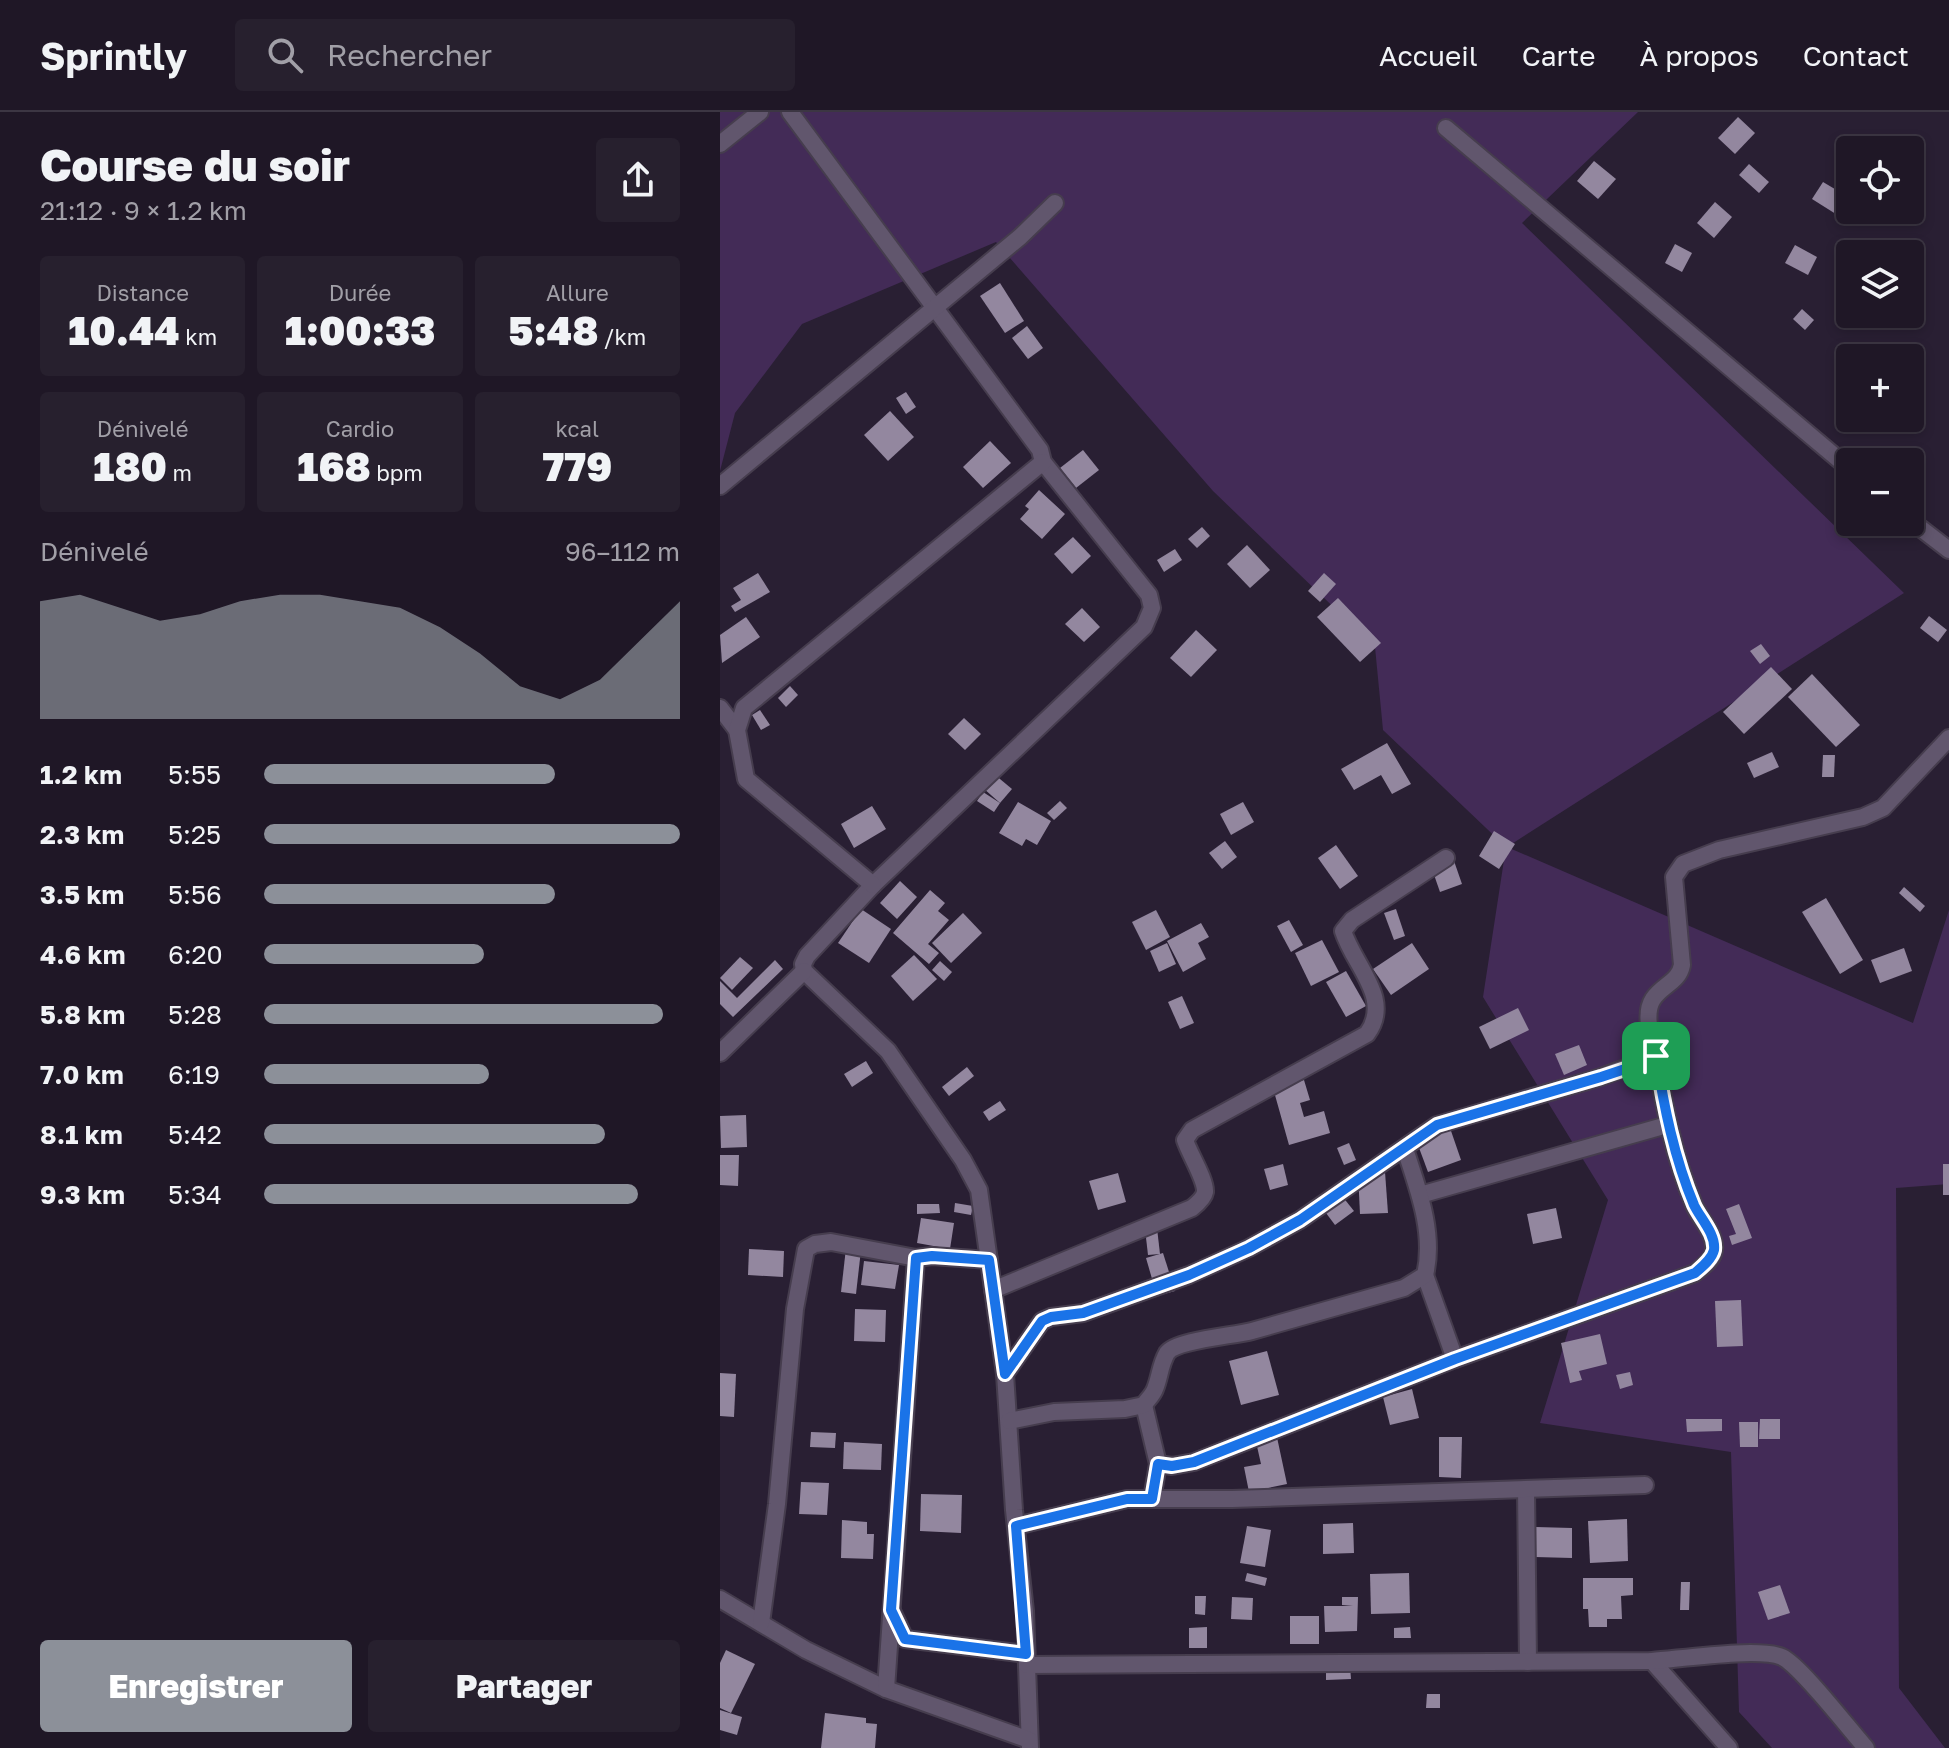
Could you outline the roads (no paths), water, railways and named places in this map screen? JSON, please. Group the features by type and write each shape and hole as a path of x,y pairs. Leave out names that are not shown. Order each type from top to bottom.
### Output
{"street":[{"path":"720,144 760,112"},
{"path":"720,1599 806,1650 886,1689 1029,1744 1027,1659 1005,1374 979,1190 963,1160 888,1051 804,971 803,964 873,885 1144,627 1152,608 1149,595 1043,462 1040,450 790,112"},
{"path":"1446,128 1836,457"},
{"path":"720,486 1020,237 1055,203"},
{"path":"737,730 744,708 762,691 1043,462"},
{"path":"1924,531 1949,550"},
{"path":"720,708 737,730 746,779 873,885"},
{"path":"1158,1464 1172,1466 1194,1462 1455,1359 1695,1273 1710,1259 1714,1249 1712,1237 1695,1206 1667,1125 1649,1013 1653,999 1681,974 1674,877 1683,864 1719,850 1863,817 1883,808 1949,738"},
{"path":"993,1290 1192,1208 1201,1200 1205,1192 1185,1140 1192,1130 1367,1034 1376,1022 1374,994 1348,947 1343,931 1352,920 1446,858"},
{"path":"720,1053 804,971"},
{"path":"1005,1374 1042,1321 1083,1313 1189,1275 1249,1248 1300,1220 1437,1125 1601,1077 1656,1056"},
{"path":"1420,1195 1667,1125"},
{"path":"1405,1149 1420,1195 1429,1257 1425,1275 1455,1359"},
{"path":"761,1623 777,1504 795,1309 806,1249 831,1242 916,1258 932,1256 989,1260"},
{"path":"886,1689 916,1258"},
{"path":"1009,1421 1054,1412 1125,1409 1144,1405 1155,1389 1169,1349 1183,1343 1241,1334 1404,1288 1425,1275"},
{"path":"1144,1405 1158,1464 1152,1499"},
{"path":"1016,1526 1127,1499 1232,1499 1645,1485"},
{"path":"1526,1489 1528,1662"},
{"path":"891,1610 905,1639 1027,1659 1528,1662 1652,1661 1751,1654 1781,1657 1797,1670 1866,1748"},
{"path":"1652,1661 1729,1748"}]}
